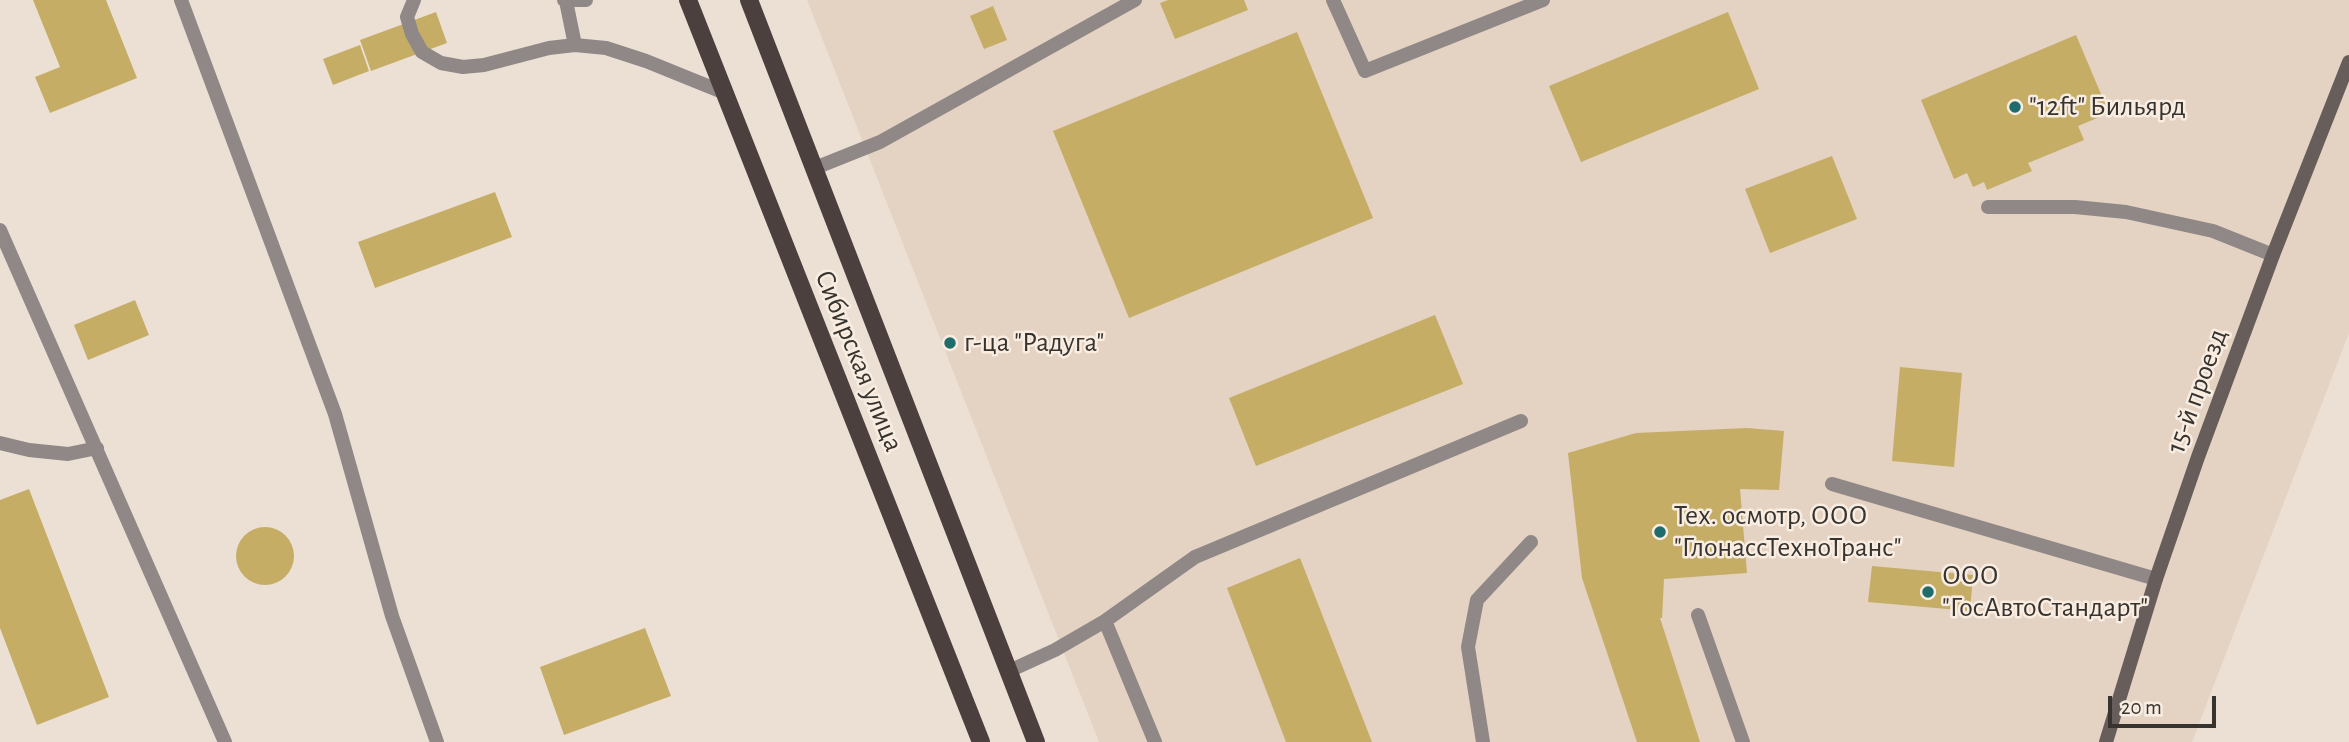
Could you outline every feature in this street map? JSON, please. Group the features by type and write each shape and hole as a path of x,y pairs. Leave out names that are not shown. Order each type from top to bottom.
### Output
{"main road":[{"name":"Сибирская улица","path":"688,0 981,742"},
{"name":"Сибирская улица","path":"749,0 1036,742"}],"street":[{"name":"15-й проезд","path":"2106,742 2156,579 2273,255 2349,62"}],"lane":[{"path":"181,0 335,414 392,616 437,742"},
{"path":"414,0 407,17 412,34 422,51 441,63 463,67 484,65 548,48 575,45 606,48 725,93"},
{"path":"575,45 565,0 586,0"},
{"path":"814,169 880,142 1135,0"},
{"path":"1333,0 1365,71 1543,0"},
{"path":"1988,207 2075,207 2126,212 2213,231 2273,255"},
{"path":"0,230 225,742"},
{"path":"1009,671 1055,650 1105,621 1195,557 1521,421"},
{"path":"0,443 29,450 68,454 97,448"},
{"path":"1832,484 2156,579"},
{"path":"1483,742 1468,647 1477,600 1531,542"},
{"path":"1698,615 1743,742"},
{"path":"1105,621 1155,742"}],"shaded area":[{"path":"807,0 2349,0 2349,333 2192,742 1099,742"}],"building":[{"path":"33,0 106,0 137,78 50,113 35,77 60,67"},
{"path":"1168,0 1244,0 1248,10 1175,39 1160,3"},
{"path":"993,6 1007,40 984,49 970,16"},
{"path":"436,12 447,43 371,71 360,40"},
{"path":"1728,12 1759,89 1581,162 1549,86"},
{"path":"1297,32 1373,218 1129,318 1053,131"},
{"name":"\"12ft\" Бильярд","path":"2076,35 2109,113 2078,126 2084,140 2028,163 2032,171 1987,190 1984,182 1973,187 1967,173 1954,179 1921,100"},
{"path":"360,45 369,71 333,85 323,59"},
{"path":"1832,156 1857,219 1770,253 1745,189"},
{"path":"495,192 512,237 375,288 358,242"},
{"path":"135,300 149,335 88,360 74,325"},
{"path":"1435,315 1463,384 1256,466 1229,398"},
{"path":"1900,367 1962,373 1954,467 1892,461"},
{"name":"Тех. осмотр, ООО \"ГлонассТехноТранс\"","path":"1747,428 1784,431 1779,490 1740,489 1747,573 1664,579 1660,618 1700,742 1637,742 1582,578 1568,453 1636,433"},
{"path":"29,489 109,697 37,725 0,628 0,500"},
{"path":"265,527 276,529 289,540 294,556 292,567 281,580 265,585 254,583 241,572 236,556 238,545 249,532"},
{"path":"1300,558 1372,742 1286,742 1227,588"},
{"path":"1872,566 1973,575 1970,611 1868,602"},
{"path":"645,628 671,696 564,735 540,667"}],"place":[{"name":"\"12ft\" Бильярд","path":"2015,107"},
{"name":"г-ца \"Радуга\"","path":"950,343"},
{"name":"Тех. осмотр, ООО \"ГлонассТехноТранс\"","path":"1660,532"},
{"name":"ООО \"ГосАвтоСтандарт\"","path":"1928,592"}]}
